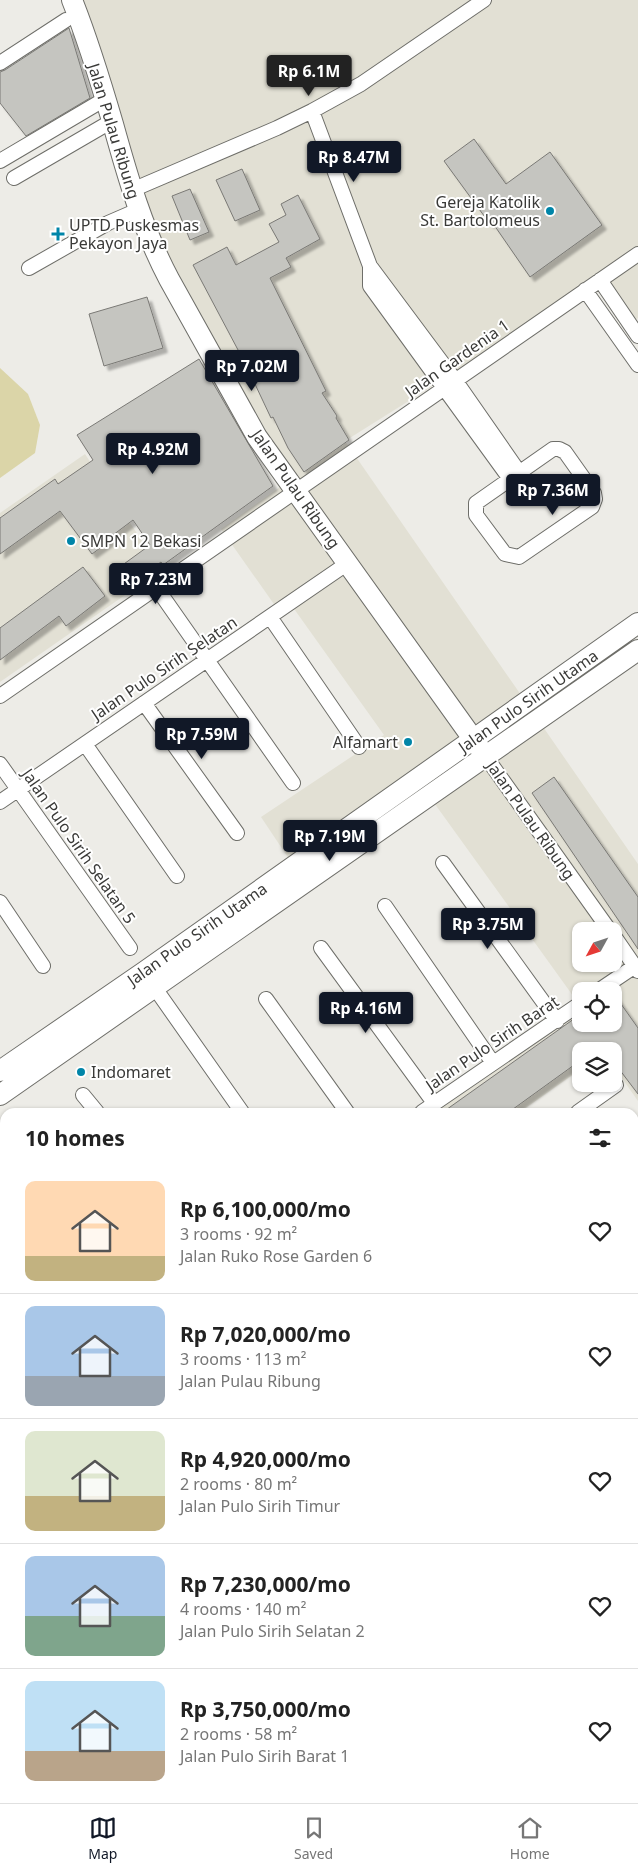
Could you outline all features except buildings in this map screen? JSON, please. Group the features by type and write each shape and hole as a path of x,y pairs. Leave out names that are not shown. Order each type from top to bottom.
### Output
{"main road":[{"name":"Jalan Pulau Ribung","path":"72,0 112,121 138,210 159,261 257,437 486,757"},
{"name":"Jalan Pulo Sirih Utama","path":"0,1095 421,776 638,624"},
{"name":"Jalan Pulo Sirih Utama","path":"0,1071 150,980 486,757 638,650"},
{"path":"528,702 540,718"},
{"path":"421,776 432,793"}],"street":[{"path":"132,190 277,128 312,111 361,84 484,0"},
{"path":"0,63 66,20"},
{"path":"0,161 105,99"},
{"path":"312,111 370,266 514,475"},
{"path":"14,178 112,121"},
{"path":"29,268 108,223 138,210"},
{"name":"Jalan Gardenia 1","path":"0,696 638,254"},
{"path":"600,280 638,336"},
{"path":"585,290 638,365"},
{"path":"553,449 559,449 565,452 594,494 595,499 592,506 519,557 505,554 476,515 476,503 514,475 553,449"},
{"name":"Jalan Pulo Sirih Selatan","path":"0,802 348,563"},
{"path":"156,587 293,783"},
{"path":"270,617 359,747"},
{"path":"144,703 237,833"},
{"path":"85,744 177,876"},
{"name":"Jalan Pulau Ribung","path":"486,757 604,922"},
{"name":"Jalan Pulo Sirih Selatan 5","path":"0,764 130,948"},
{"path":"443,863 557,1021"},
{"path":"0,902 43,966"},
{"path":"384,906 493,1063"},
{"path":"321,948 434,1103"},
{"path":"613,982 636,968 622,948"},
{"path":"150,980 239,1108"},
{"path":"266,1000 344,1108"},
{"name":"Jalan Pulo Sirih Barat","path":"427,1108 572,1010"},
{"path":"595,1108 610,1092"},
{"path":"83,1095 94,1108"}],"shaded area":[{"path":"70,0 638,0 638,318 625,327 596,283 345,441 638,864 638,1101 622,1078 622,1042 572,1042 572,1075 526,1108 430,1108 572,1003 572,1032 622,1032 622,982 572,982 572,994 432,800 305,883 261,817 384,735 287,599 276,607 221,529 280,487 257,437 161,272"},
{"path":"0,368 28,394 40,425 35,453 0,478"},
{"name":"SMPN 12 Bekasi","path":"85,454 161,570 0,682 0,513"}],"place":[{"name":"Gereja Katolik St. Bartolomeus","path":"550,211"},
{"name":"UPTD Puskesmas Pekayon Jaya","path":"58,234"},
{"name":"SMPN 12 Bekasi","path":"71,541"},
{"name":"Alfamart","path":"408,742"},
{"name":"Indomaret","path":"81,1072"}]}
